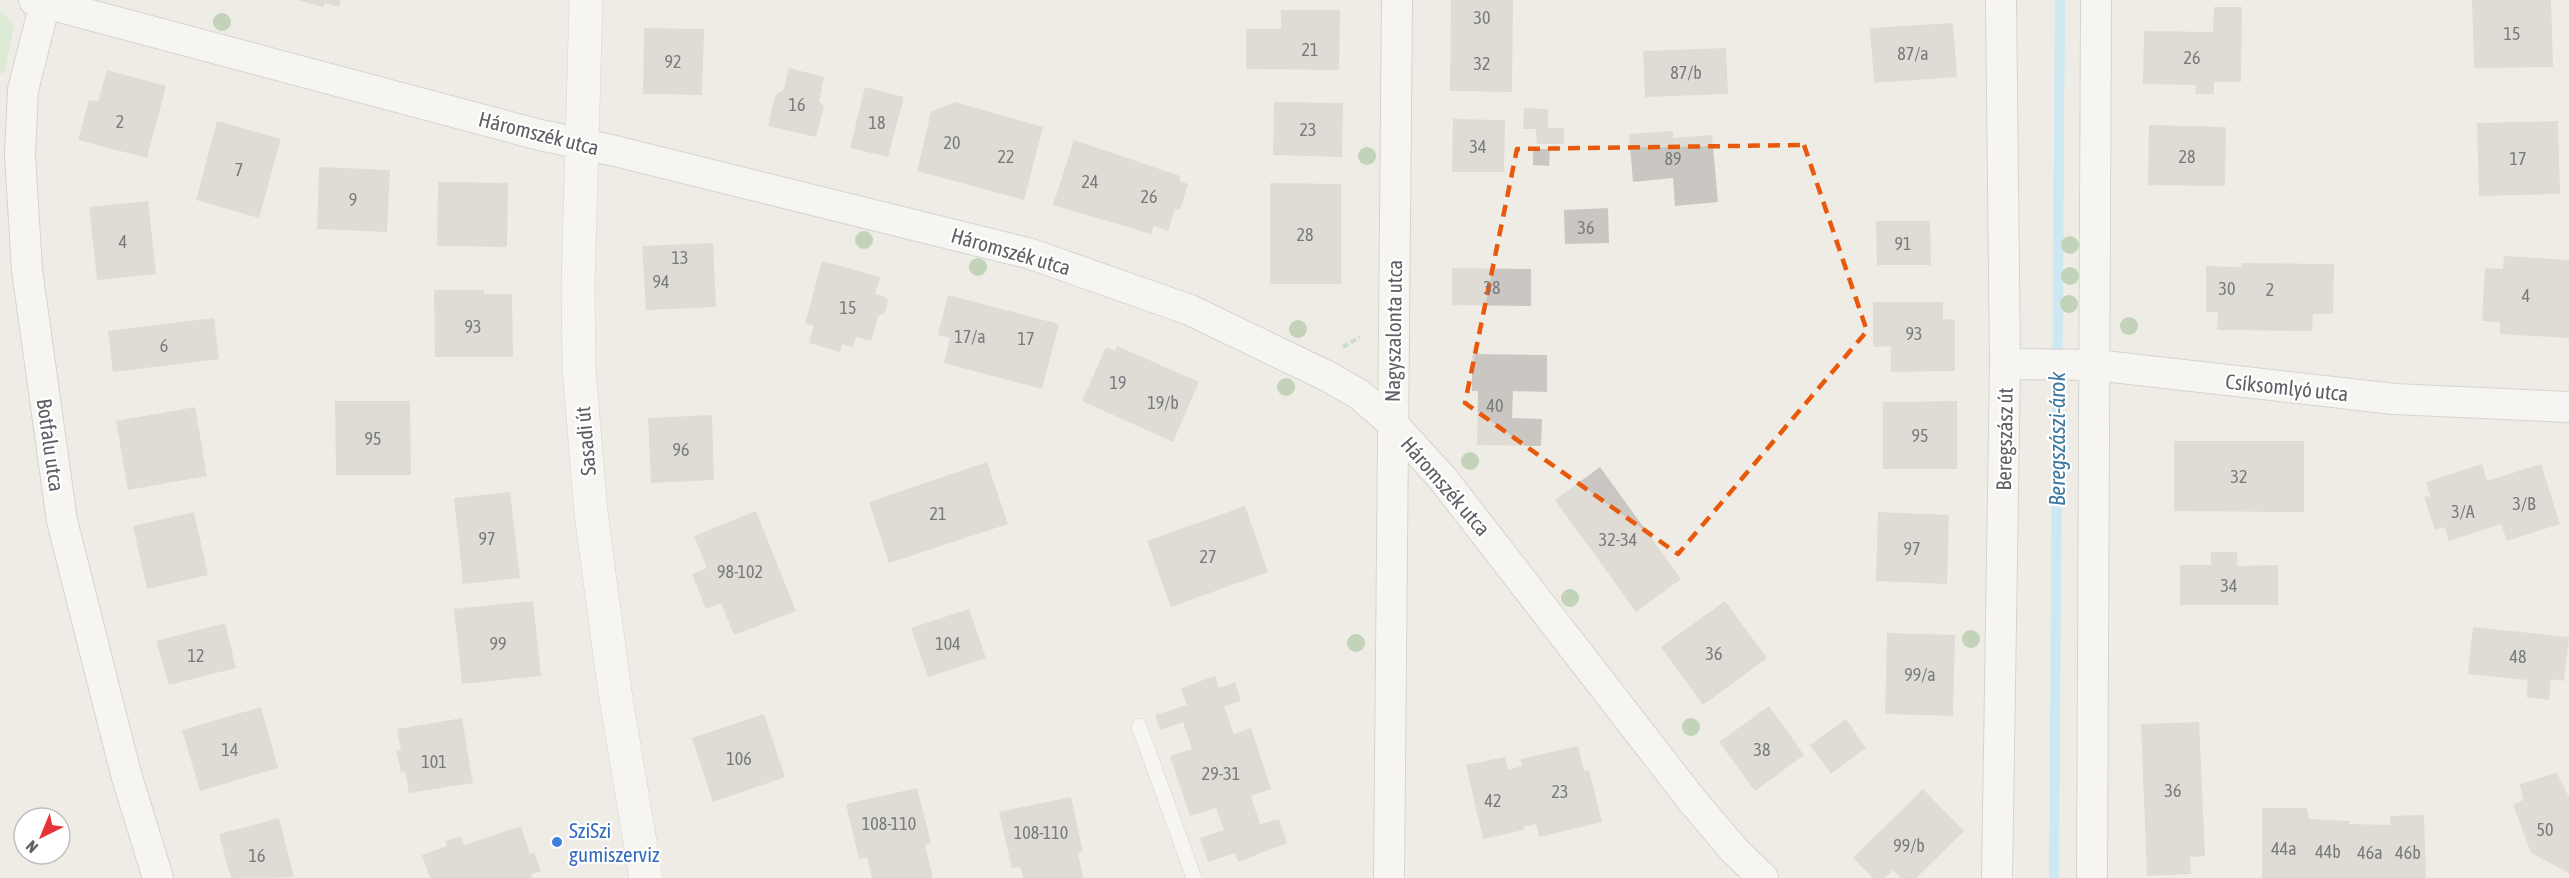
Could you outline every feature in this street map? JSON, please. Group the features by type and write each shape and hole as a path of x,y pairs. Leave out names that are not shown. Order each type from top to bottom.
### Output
{"street":[{"name":"Sasadi út","path":"586,0 578,287 579,369 591,513 614,686 645,878"},
{"name":"Nagyszalonta utca","path":"1389,878 1397,0"},
{"name":"Beregszász út","path":"1996,878 2019,364 2001,0"},
{"path":"2092,878 2085,365 2096,0"},
{"name":"Háromszék utca","path":"54,3 536,134 1031,254 1190,310 1329,377 1360,395 1392,423 1443,479 1691,799 1734,850 1763,878"},
{"name":"Botfalu utca","path":"54,3 23,90 20,156 27,270 62,521 126,774 158,878"},
{"name":"Csíksomlyó utca","path":"2019,364 2085,365 2394,399 2569,407"}],"lane":[{"path":"1139,726 1194,878"}],"highlighted area":[{"path":"1804,145 1867,331 1678,554 1465,403 1517,149"}],"green space":[{"path":"0,10 14,25 5,72 0,74"}],"building":[{"path":"297,0 341,0 339,7 324,3 324,7"},
{"path":"1451,0 1513,0 1512,92 1450,91"},
{"path":"2472,0 2551,0 2553,67 2474,68"},
{"path":"2214,7 2242,7 2241,82 2214,82 2214,94 2195,94 2196,85 2143,84 2144,31 2213,32"},
{"path":"1281,10 1340,10 1339,70 1246,69 1246,29 1281,29"},
{"path":"1953,23 1957,77 1874,83 1870,28"},
{"path":"644,28 704,29 702,95 643,94"},
{"path":"1726,48 1728,94 1645,97 1643,51"},
{"path":"789,68 824,77 819,101 824,106 816,137 768,126 775,95 784,89"},
{"path":"107,70 166,86 147,158 78,140 89,100 98,102"},
{"path":"865,87 904,97 888,157 850,148"},
{"path":"955,102 1043,127 1024,200 917,171 931,112"},
{"path":"1274,102 1343,103 1342,157 1273,155"},
{"path":"1524,108 1548,109 1548,128 1564,128 1564,144 1537,144 1536,129 1523,129"},
{"path":"1453,119 1505,120 1504,172 1452,172"},
{"path":"217,121 281,139 259,218 196,200"},
{"path":"2558,121 2560,194 2479,196 2477,123"},
{"path":"2149,125 2226,127 2225,186 2148,185"},
{"path":"1673,131 1673,138 1712,135 1718,202 1675,206 1673,178 1633,182 1629,134"},
{"path":"1074,140 1180,176 1179,181 1188,184 1180,210 1175,209 1168,231 1154,226 1151,234 1053,205"},
{"path":"1533,149 1550,149 1549,166 1533,165"},
{"path":"319,167 390,170 387,232 317,229"},
{"path":"438,182 508,183 507,247 437,246"},
{"path":"1270,183 1341,184 1341,284 1270,284"},
{"path":"148,201 156,274 97,280 89,207"},
{"path":"1608,208 1609,243 1565,244 1564,210"},
{"path":"1876,221 1930,221 1931,265 1877,265"},
{"path":"713,243 716,307 646,310 642,246"},
{"path":"2504,256 2569,260 2569,338 2500,334 2500,322 2482,321 2485,268 2503,269"},
{"path":"822,261 880,277 875,294 884,296 888,301 885,313 878,316 871,341 856,337 853,347 842,344 840,352 809,343 814,326 805,324"},
{"path":"2242,263 2334,264 2333,314 2313,314 2312,331 2217,330 2218,312 2206,312 2206,266 2242,267"},
{"path":"1452,268 1531,269 1531,306 1452,305"},
{"path":"434,290 484,290 484,294 512,294 513,357 435,357"},
{"path":"948,295 1059,324 1042,389 944,363 950,338 938,335"},
{"path":"1873,302 1943,302 1943,319 1955,320 1955,371 1891,372 1891,346 1873,347"},
{"path":"214,318 219,359 113,372 108,331"},
{"path":"1117,346 1199,382 1173,442 1082,401 1106,347 1115,351"},
{"path":"1472,354 1547,355 1547,392 1513,391 1512,418 1542,419 1541,446 1477,445 1478,391 1472,391"},
{"path":"335,401 410,401 411,475 336,475"},
{"path":"1957,401 1957,469 1883,469 1883,402"},
{"path":"195,407 207,476 128,490 116,421"},
{"path":"712,415 714,480 651,483 648,418"},
{"path":"2174,441 2304,441 2304,512 2174,511"},
{"path":"987,462 1008,524 889,563 869,502"},
{"path":"2482,464 2487,481 2541,464 2560,524 2507,541 2501,524 2449,541 2445,527 2435,530 2424,497 2430,496 2426,482"},
{"path":"1600,467 1681,579 1636,612 1555,500"},
{"path":"510,492 520,578 463,584 454,498"},
{"path":"1245,506 1268,572 1171,607 1147,541"},
{"path":"756,511 796,611 734,635 721,603 706,609 692,574 707,568 694,536"},
{"path":"194,512 208,575 147,589 133,526"},
{"path":"1878,512 1949,515 1947,584 1876,581"},
{"path":"2211,552 2237,552 2237,566 2278,565 2278,605 2180,605 2180,565 2211,565"},
{"path":"533,601 541,676 462,684 454,609"},
{"path":"1725,601 1767,658 1703,705 1661,647"},
{"path":"969,609 986,658 928,677 911,628"},
{"path":"225,623 236,668 169,685 156,641"},
{"path":"2473,627 2569,637 2564,681 2551,679 2549,700 2526,697 2528,680 2468,674"},
{"path":"1887,633 1955,635 1953,716 1885,714"},
{"path":"1215,676 1219,688 1235,682 1241,701 1224,706 1234,734 1251,728 1271,789 1251,796 1260,824 1279,819 1287,843 1238,862 1235,853 1208,862 1200,838 1224,830 1216,808 1190,816 1170,756 1192,749 1183,722 1160,730 1155,715 1187,705 1181,688"},
{"path":"1769,706 1804,755 1755,791 1719,742"},
{"path":"261,707 278,768 200,791 182,730"},
{"path":"764,714 785,777 713,802 692,738"},
{"path":"462,718 473,783 409,793 405,771 401,772 396,750 401,750 397,729"},
{"path":"1846,719 1866,748 1831,774 1810,745"},
{"path":"2199,722 2205,856 2190,857 2191,874 2147,876 2141,724"},
{"path":"1578,746 1584,771 1589,770 1602,822 1539,837 1536,824 1523,827 1524,830 1483,839 1466,765 1505,757 1508,770 1522,766 1521,759"},
{"path":"2557,773 2569,797 2569,873 2531,853 2513,805 2523,800 2520,784"},
{"path":"917,788 931,843 925,845 933,878 872,878 867,857 859,859 846,804"},
{"path":"1923,789 1964,831 1916,878 1901,878 1893,870 1885,878 1873,878 1853,858"},
{"path":"1071,797 1083,852 1078,853 1083,878 1023,878 1020,867 1012,868 999,812"},
{"path":"2262,808 2307,808 2309,819 2350,821 2349,824 2390,825 2390,816 2424,815 2426,878 2262,878"},
{"path":"279,818 294,877 231,878 219,834"},
{"path":"521,826 530,854 534,852 541,871 531,874 532,878 430,878 422,855 447,846 445,841 461,836 464,845"}],"waterway":[{"name":"Beregszászi-árok","path":"2054,878 2060,0"}],"place":[{"name":"SziSzi gumiszerviz","path":"557,842"}]}
